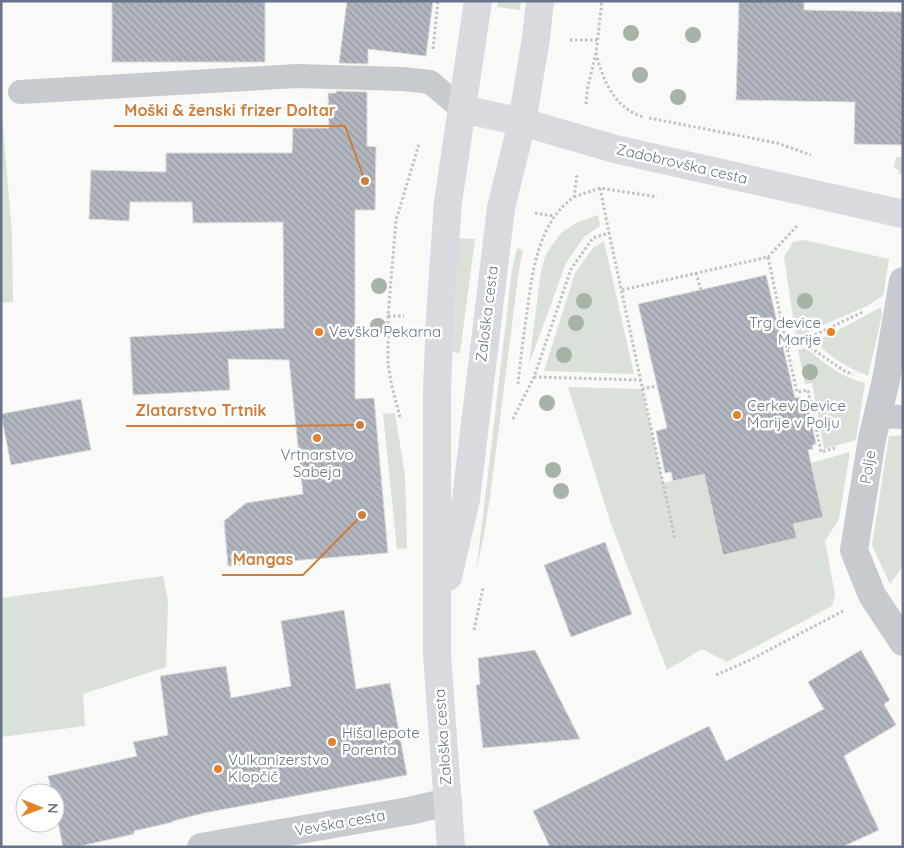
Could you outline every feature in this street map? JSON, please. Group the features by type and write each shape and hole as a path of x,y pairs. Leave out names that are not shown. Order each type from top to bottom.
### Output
{"main road":[{"name":"Zaloška cesta","path":"451,847 440,705 437,628 437,390 448,202 478,1"},
{"name":"Zaloška cesta","path":"437,628 466,499 497,234 501,208 522,122 540,1"},
{"name":"Zadobrovška cesta","path":"462,108 522,122 616,149 903,214"}],"street":[{"name":"Polje","path":"901,287 886,380 884,424 854,550 872,595 903,642"},
{"name":"Vevška cesta","path":"201,847 409,811 448,802"}],"lane":[{"path":"20,92 297,76 384,79 430,82 462,108"}],"path":[{"path":"432,58 438,1"},
{"path":"588,86 596,52 602,1"},
{"path":"576,40 597,40"},
{"path":"596,52 600,70 609,90 619,102 640,117 776,143 813,156"},
{"path":"392,386 388,364 388,316 396,220 407,188 421,135"},
{"path":"600,188 675,539"},
{"path":"532,213 554,216"},
{"path":"622,290 768,257 798,226"},
{"path":"513,419 534,377 571,269 593,238 609,233"},
{"path":"768,257 788,348 790,369 797,392 808,390 821,452 884,424"},
{"path":"696,273 701,290"},
{"path":"788,348 901,287"},
{"path":"388,316 413,316"},
{"path":"802,341 846,372 886,380"},
{"path":"534,377 641,380"},
{"path":"642,389 657,386"},
{"path":"716,675 748,661 872,595"}],"shaded area":[{"path":"498,1 521,1 520,10 497,7"},
{"path":"1,102 12,234 13,302 1,303"},
{"path":"896,157 903,157 903,175 898,174 899,170 894,168"},
{"path":"598,215 600,226 584,237 566,263 529,364 541,271 546,254 561,233 576,223"},
{"path":"459,238 475,239 460,353 452,352"},
{"path":"804,240 889,259 883,296 867,306 796,337 784,257 793,242"},
{"path":"604,241 634,374 544,371 575,273 593,248"},
{"path":"517,248 523,250 490,497 476,572 512,270"},
{"path":"881,307 882,315 868,376 834,358 818,343 822,339"},
{"path":"806,348 841,374 865,383 856,440 824,449 812,383 805,384 798,350"},
{"path":"568,387 642,389 663,483 704,474 723,555 796,538 793,524 811,463 850,452 839,519 825,541 835,595 832,606 727,662 702,649 667,670 610,521"},
{"path":"395,413 405,476 407,548 397,549 383,414"},
{"path":"903,435 903,566 890,584 872,545 889,436"},
{"path":"163,576 168,601 166,667 83,694 85,726 1,737 1,598"}],"building":[{"path":"112,1 265,1 265,62 112,62"},
{"path":"347,1 433,1 426,56 368,49 368,64 339,63"},
{"path":"739,1 804,1 804,10 903,12 903,145 854,144 855,102 736,100"},
{"path":"336,91 367,92 367,146 376,147 375,210 355,210 355,399 374,398 388,553 228,566 224,521 246,503 303,494 289,360 228,359 230,390 133,395 130,337 284,328 283,222 193,223 192,202 130,202 129,221 89,219 91,170 166,172 166,153 292,153 293,128 329,128 328,93 336,93"},
{"name":"Cerkev Device Marije v Polju","path":"766,275 795,398 801,397 802,403 807,402 816,444 812,445 813,449 808,450 823,517 793,524 797,538 723,555 704,474 673,481 671,472 665,473 656,431 667,428 638,304"},
{"path":"81,399 91,450 11,465 1,414"},
{"path":"605,542 632,614 571,637 544,565"},
{"path":"344,610 356,689 390,683 407,775 204,813 134,831 134,834 76,847 63,847 60,833 65,833 65,783 50,783 48,776 137,756 133,742 168,735 160,676 226,666 231,698 291,686 281,621"},
{"path":"535,650 580,739 483,748 476,685 480,684 478,658"},
{"path":"861,650 890,700 884,704 896,725 844,756 879,830 842,847 550,847 533,811 709,726 726,761 824,709 808,682"}],"place":[{"name":"Moški & ženski frizer Doltar","path":"365,181"},
{"name":"Vevška Pekarna","path":"319,332"},
{"name":"Trg device Marije","path":"831,332"},
{"name":"Cerkev Device Marije v Polju","path":"737,415"},
{"name":"Zlatarstvo Trtnik","path":"360,425"},
{"name":"Vrtnarstvo Sabeja","path":"317,438"},
{"name":"Mangas","path":"362,515"},
{"name":"Hiša lepote Porenta","path":"332,742"},
{"name":"Vulkanizerstvo Klopčič","path":"218,769"}]}
